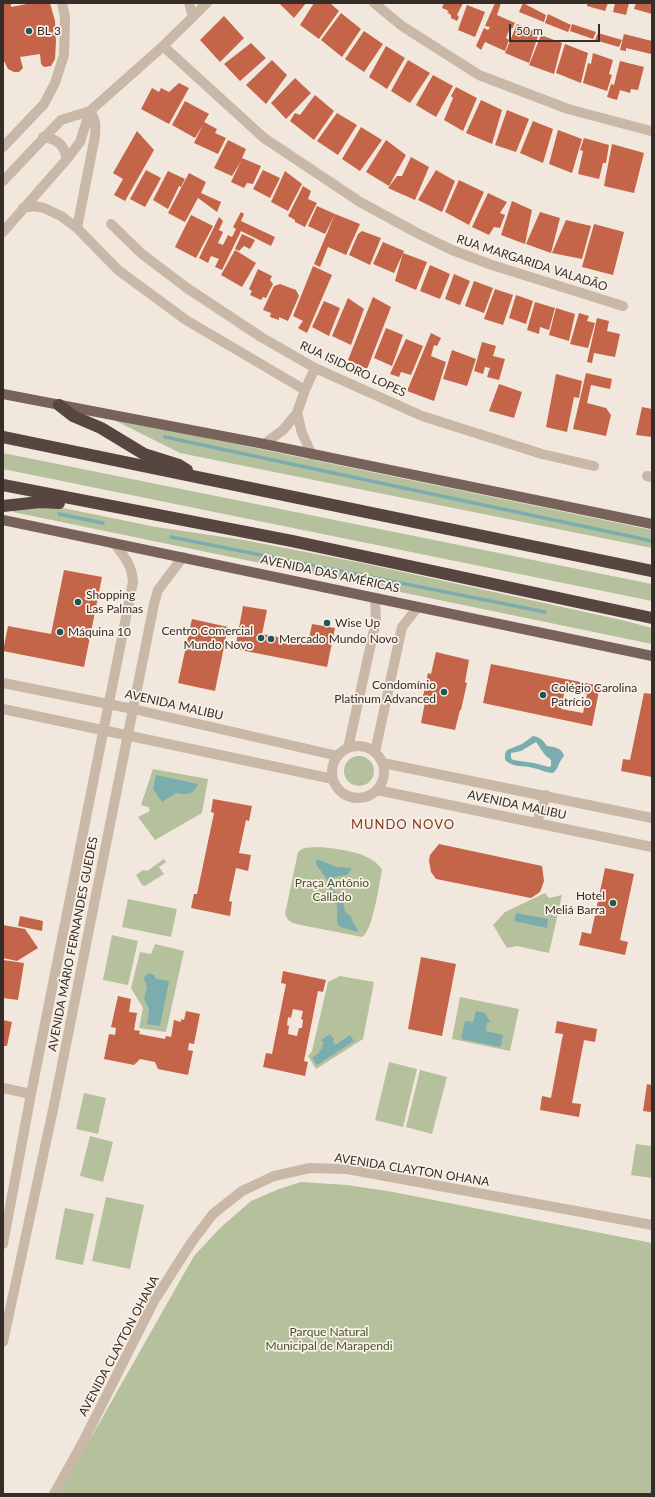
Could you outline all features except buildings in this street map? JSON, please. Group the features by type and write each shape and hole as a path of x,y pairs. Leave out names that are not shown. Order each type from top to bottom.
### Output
{"highway":[{"path":"59,404 73,416 101,428 144,454 179,466 197,477"},
{"path":"3,436 652,571"},
{"name":"AVENIDA DAS AMÉRICAS","path":"3,485 292,541 652,618"},
{"path":"3,506 40,502 79,505 93,502"}],"main road":[{"path":"5,394 264,444 652,524"},
{"name":"AVENIDA DAS AMÉRICAS","path":"3,520 114,542 652,656"}],"street":[{"path":"3,147 44,104 55,84 64,55 65,17 62,3"},
{"path":"189,3 193,17"},
{"path":"3,181 61,120 90,111 163,46 207,3"},
{"path":"374,3 402,26 479,75 568,109 651,131"},
{"name":"RUA MARGARIDA VALADÃO","path":"163,46 264,138 360,202 418,234 452,250 492,265 623,306"},
{"path":"3,232 80,142 90,111"},
{"path":"77,228 95,136 96,125 94,117 90,111"},
{"path":"44,137 52,138 60,143 65,150 67,159"},
{"path":"23,208 34,206 52,210 77,228 118,270 186,320 305,390"},
{"name":"RUA ISIDORO LOPES","path":"111,224 142,254 187,288 261,337 315,368 422,416 542,454 594,466"},
{"path":"264,444 283,430 297,413 315,368"},
{"path":"297,413 302,433 312,455"},
{"name":"AVENIDA MÁRIO FERNANDES GUEDES","path":"3,1244 31,1094 133,582 132,572 128,561 114,542"},
{"name":"AVENIDA MÁRIO FERNANDES GUEDES","path":"3,1342 56,1098 127,736 158,590 183,557"},
{"path":"348,748 376,621 375,598"},
{"path":"375,752 402,627 418,607"},
{"name":"AVENIDA MALIBU","path":"3,683 133,709 338,756"},
{"path":"3,709 333,779"},
{"path":"364,746 375,752 383,763 384,774 381,785 377,790 365,797 354,798 348,796 340,790 333,779 333,767 338,756 348,748 364,746"},
{"name":"AVENIDA MALIBU","path":"383,763 546,795 652,818"},
{"name":"AVENIDA MALIBU","path":"377,790 652,847"},
{"path":"537,822 546,795"},
{"path":"3,1088 31,1094"},
{"name":"AVENIDA CLAYTON OHANA","path":"54,1494 83,1442 154,1301 191,1243 213,1214 242,1191 274,1176 310,1168 347,1170 652,1225"}],"green space":[{"path":"110,418 652,530 652,548 180,453"},
{"path":"3,453 652,584 652,601 3,469"},
{"path":"50,507 63,508 156,527 244,540 362,563 626,621 652,628 652,644 13,512 13,510"},
{"path":"359,756 370,760 374,771 370,782 359,786 348,782 344,771 348,760"},
{"path":"153,769 208,779 202,813 155,840 138,817 150,811 148,807 141,805"},
{"name":"Praça Antônio Callado","path":"304,848 334,848 362,855 371,859 382,870 372,917 366,933 362,937 296,924 289,920 285,914 298,852"},
{"path":"164,859 166,862 159,867 164,874 145,886 142,885 136,875 143,870 147,871"},
{"path":"545,893 549,898 562,895 549,953 517,946 507,948 493,925 505,912"},
{"path":"128,899 177,909 171,937 122,927"},
{"path":"112,935 138,941 128,985 103,980"},
{"path":"155,944 184,951 166,1032 139,1028 143,1008 131,988 140,952 151,954"},
{"path":"340,976 374,982 363,1039 316,1069 308,1056 312,1051 328,982"},
{"path":"460,997 519,1009 510,1051 452,1039"},
{"path":"389,1062 417,1069 403,1127 375,1120"},
{"path":"420,1070 447,1077 432,1134 406,1127"},
{"path":"84,1093 106,1098 98,1134 76,1129"},
{"path":"90,1136 113,1142 103,1182 80,1176"},
{"path":"636,1144 652,1146 652,1178 631,1175"},
{"name":"Parque Natural Municipal de Marapendi","path":"301,1182 347,1185 393,1192 652,1243 652,1494 59,1494 194,1256 220,1228 251,1201 279,1189"},
{"path":"106,1197 144,1205 130,1269 92,1261"},
{"path":"65,1208 94,1214 83,1265 55,1259"}],"water":[{"path":"535,736 541,739 547,746 555,747 562,751 564,756 553,773 508,763 505,760 507,750 522,744","holes":["536,742 545,755 551,760 551,766 549,767 513,760 511,758 511,753 521,751"]},
{"path":"156,775 198,784 194,790 189,793 176,793 162,802 153,789"},
{"path":"317,859 337,867 352,868 347,875 334,877 332,888 343,899 345,912 351,916 358,932 340,927 338,924 337,905 331,900 328,881 316,864"},
{"path":"516,913 548,919 547,928 514,921"},
{"path":"149,973 154,975 156,979 169,981 160,1026 147,1024 149,1009 144,999 147,987 144,979"},
{"path":"476,1011 485,1013 490,1022 487,1023 486,1031 503,1035 501,1047 461,1039 465,1021 473,1022"},
{"path":"330,1034 334,1039 333,1042 335,1045 350,1035 354,1041 317,1065 312,1058 320,1052 319,1050 323,1048 322,1045 324,1044 321,1040"}],"waterway":[{"path":"165,437 652,541"},
{"path":"59,514 103,523"},
{"path":"171,537 545,612"}],"place":[{"name":"BL 3","path":"29,31"},
{"name":"Shopping Las Palmas","path":"78,602"},
{"name":"Wise Up","path":"327,623"},
{"name":"Máquina 10","path":"60,632"},
{"name":"Centro Comercial Mundo Novo","path":"261,638"},
{"name":"Mercado Mundo Novo","path":"271,639"},
{"name":"Condomínio Platinum Advanced","path":"444,692"},
{"name":"Colégio Carolina Patrício","path":"543,695"},
{"name":"Hotel Meliá Barra","path":"613,903"}],"district":[{"name":"MUNDO NOVO","path":"403,825"}]}
